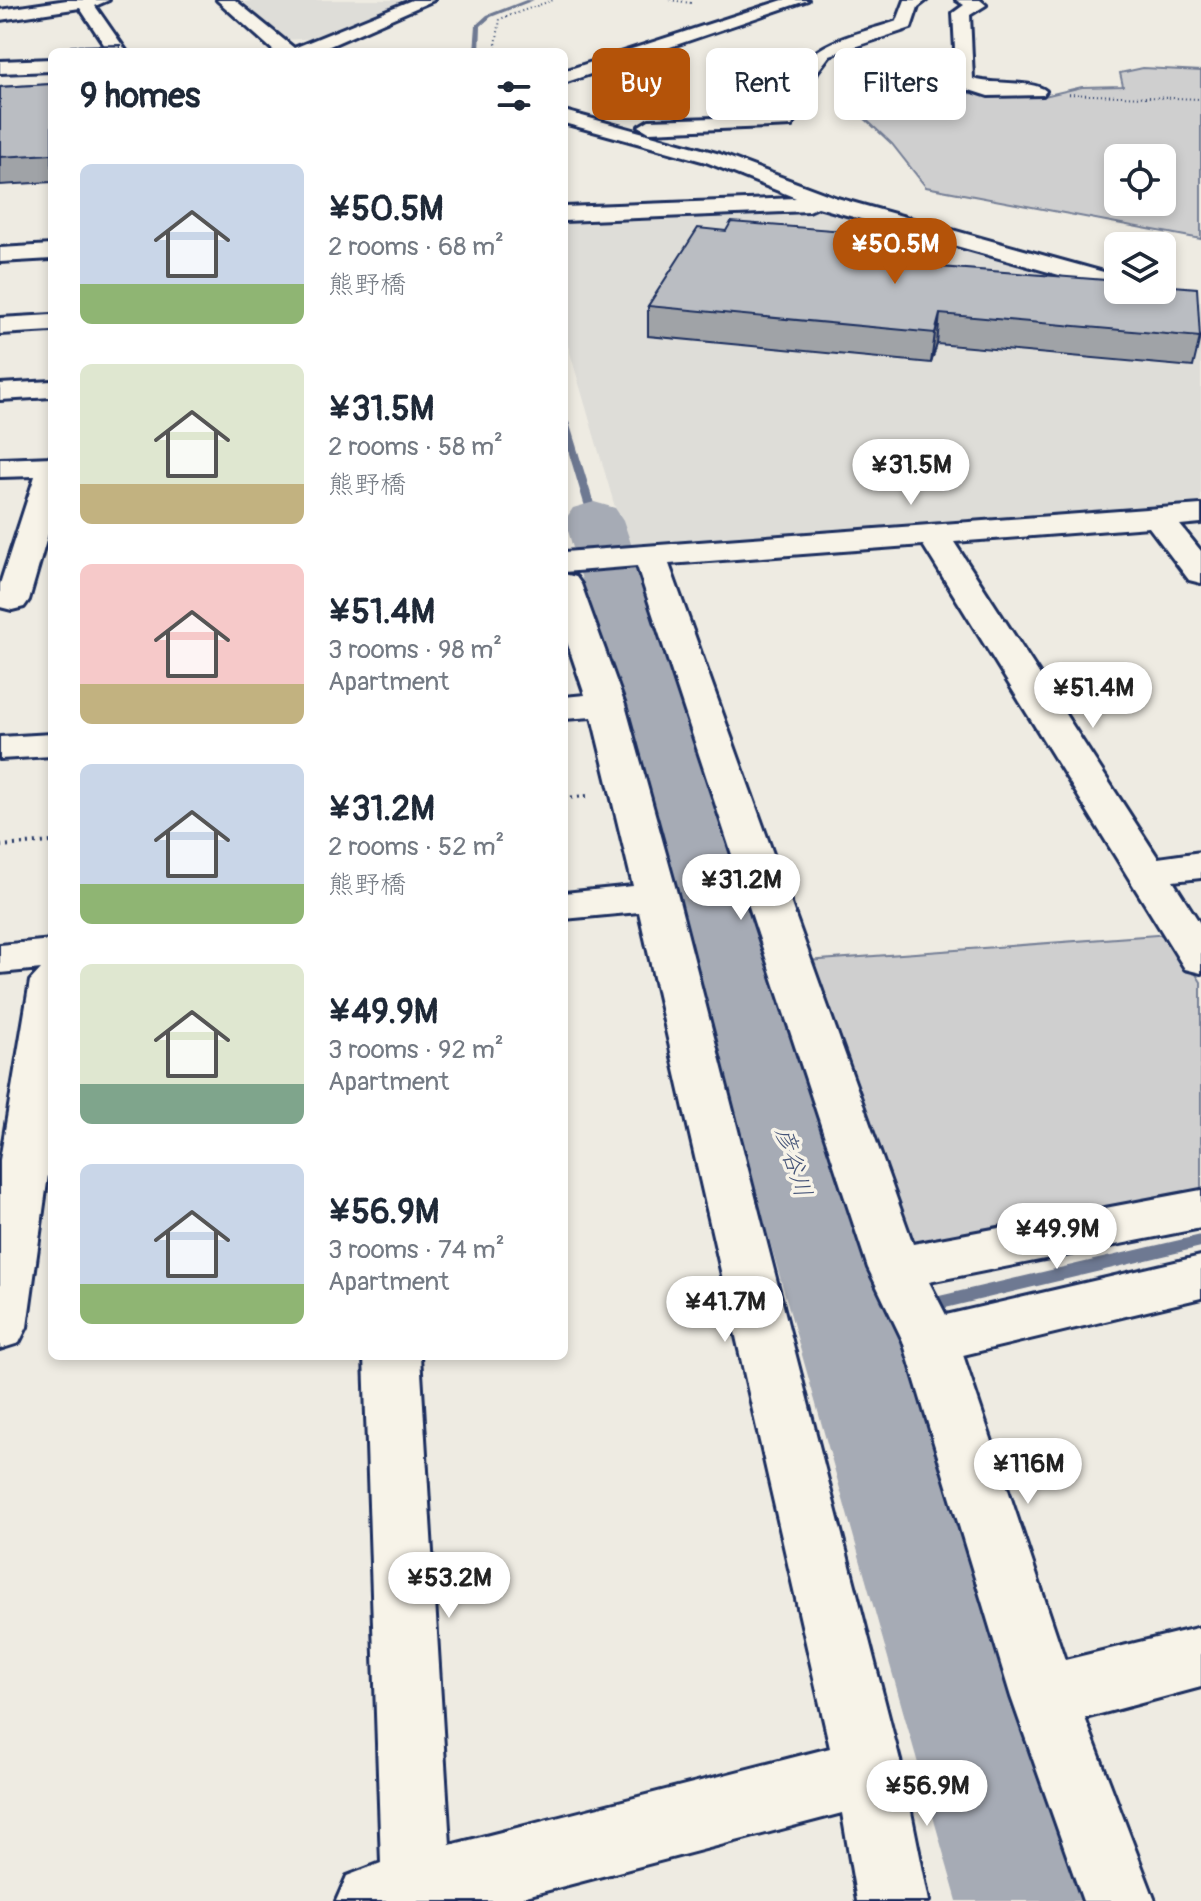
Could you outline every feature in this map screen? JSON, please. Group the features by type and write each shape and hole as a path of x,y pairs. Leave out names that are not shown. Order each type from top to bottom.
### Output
{"street":[{"path":"225,0 260,33 281,48"},
{"path":"310,48 426,0"},
{"path":"568,76 800,0"},
{"path":"618,131 659,124 785,122 815,58 824,51 905,24 910,4 919,0"},
{"path":"964,0 978,5 961,13 964,82 988,90 1036,91"},
{"path":"0,15 93,1 116,48"},
{"path":"0,67 48,65"},
{"path":"568,118 713,158 829,203 1104,280"},
{"path":"568,214 829,203"},
{"path":"0,255 48,252"},
{"path":"0,326 48,323"},
{"path":"0,392 48,389"},
{"path":"0,468 48,467"},
{"path":"48,479 6,600 48,597"},
{"path":"893,1901 869,1772 657,897 568,569 638,556 1201,514"},
{"path":"1157,517 1201,573"},
{"path":"933,534 1201,959"},
{"path":"638,556 895,1268 931,1341 1044,1697 1119,1901"},
{"path":"568,708 607,705"},
{"path":"0,748 48,745"},
{"path":"1145,872 1201,865"},
{"path":"568,906 657,897"},
{"path":"0,959 48,954"},
{"path":"0,1327 48,1008"},
{"path":"895,1268 1201,1209"},
{"path":"931,1341 1201,1277"},
{"path":"392,1360 395,1895 869,1772"},
{"path":"1044,1697 1201,1657"}],"path":[{"path":"496,48 500,19 553,0"},
{"path":"1036,91 1098,97 1201,99"},
{"path":"0,846 48,842"}],"shaded area":[{"path":"416,0 334,37 284,40 244,2"},
{"path":"1143,68 1201,71 1201,239 926,187 892,144 866,120 966,120 966,93 1040,97 1082,87 1123,86 1120,73"},
{"path":"821,207 1104,286 1104,304 1176,304 1176,298 1201,301 1201,505 626,545 568,346 568,218"},
{"path":"1170,934 1201,982 1201,1198 907,1253 807,961"}],"building":[{"path":"120,45 120,48 70,48"},
{"path":"48,84 48,154 0,157 0,87"},
{"path":"731,222 858,232 853,241 946,250 940,267 1104,280 1104,304 1176,304 1176,286 1197,288 1200,337 940,314 935,333 648,306 698,228 726,231"}],"waterway":[{"name":"彦谷川","path":"477,48 478,26 489,16 531,0"},
{"name":"彦谷川","path":"568,435 594,520"},
{"name":"彦谷川","path":"594,520 1024,1901"},
{"path":"845,1325 1201,1241"}]}
